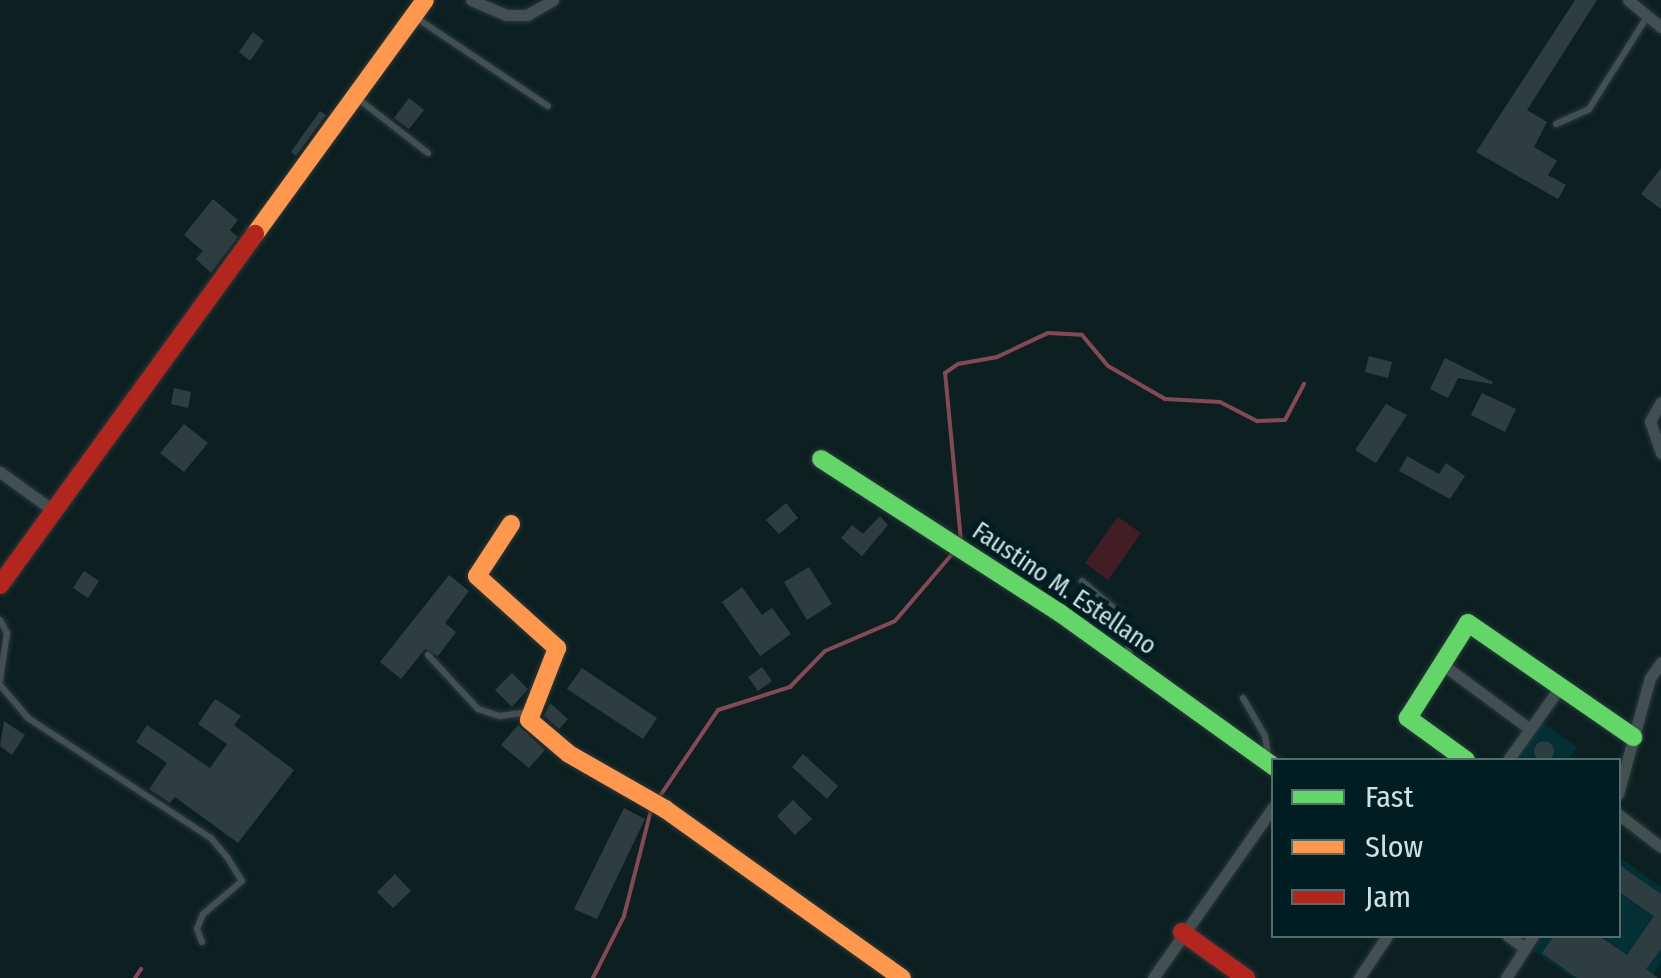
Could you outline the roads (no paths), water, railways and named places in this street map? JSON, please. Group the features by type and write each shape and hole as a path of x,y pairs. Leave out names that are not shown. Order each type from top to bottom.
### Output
{"street":[{"path":"0,585 425,0"},
{"path":"472,0 506,15 526,15 554,0"},
{"path":"1628,0 1661,27"},
{"path":"1661,402 1650,422 1661,452"},
{"name":"Faustino M. Estellano","path":"821,459 1132,665 1271,765"},
{"path":"0,472 54,511"},
{"path":"511,524 477,576 557,648 558,658 527,712 568,754 665,808 902,978"},
{"path":"1463,758 1408,718 1468,622 1633,737"},
{"path":"1621,783 1661,662"},
{"path":"1442,664 1530,729"},
{"path":"1509,758 1560,686"},
{"path":"1153,978 1271,810"},
{"path":"1621,816 1661,847"},
{"path":"1182,932 1246,978"},
{"path":"1359,978 1386,938"},
{"path":"1511,938 1525,948"},
{"path":"1506,978 1532,938"}],"lane":[{"path":"414,16 548,106"},
{"path":"1556,124 1589,108 1648,16"},
{"path":"356,97 428,153"},
{"path":"1082,581 1122,615 1132,665"},
{"path":"0,620 7,633 0,682 28,718 211,838 242,880 203,914 196,929 202,942"},
{"path":"428,655 478,709 500,716 527,712"},
{"path":"1243,698 1265,736 1271,765"}],"waterway":[{"path":"961,541 945,373 958,364 997,357 1048,333 1082,335 1108,366 1165,399 1220,402 1257,421 1285,420 1304,384"},
{"path":"660,796 718,710 790,687 825,651 895,621 953,553"},
{"path":"593,978 624,916 651,810"},
{"path":"135,978 141,969"}]}
